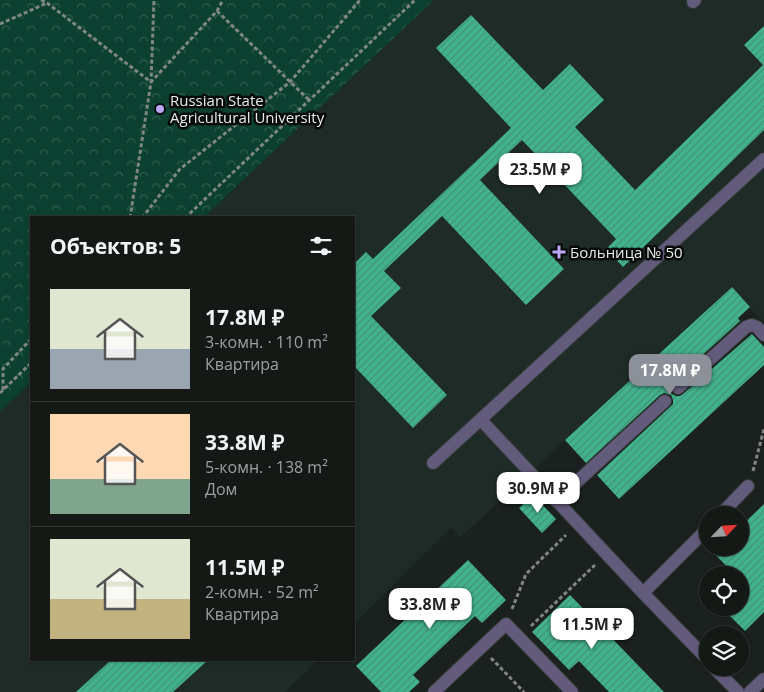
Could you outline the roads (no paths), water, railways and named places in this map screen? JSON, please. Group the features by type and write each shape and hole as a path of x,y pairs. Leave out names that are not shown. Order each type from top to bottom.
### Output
{"street":[{"path":"433,463 764,159"},
{"path":"678,388 746,327 752,325 757,327 764,335"},
{"path":"556,501 665,401"},
{"path":"481,420 643,594 699,651"},
{"path":"729,506 748,486"},
{"path":"643,594 699,537"},
{"path":"434,692 506,624 572,692"},
{"path":"722,676 738,692"},
{"path":"750,692 764,679"}],"place":[{"name":"Russian State Agricultural University","path":"160,109"},
{"name":"Больница № 50","path":"559,252"}]}
